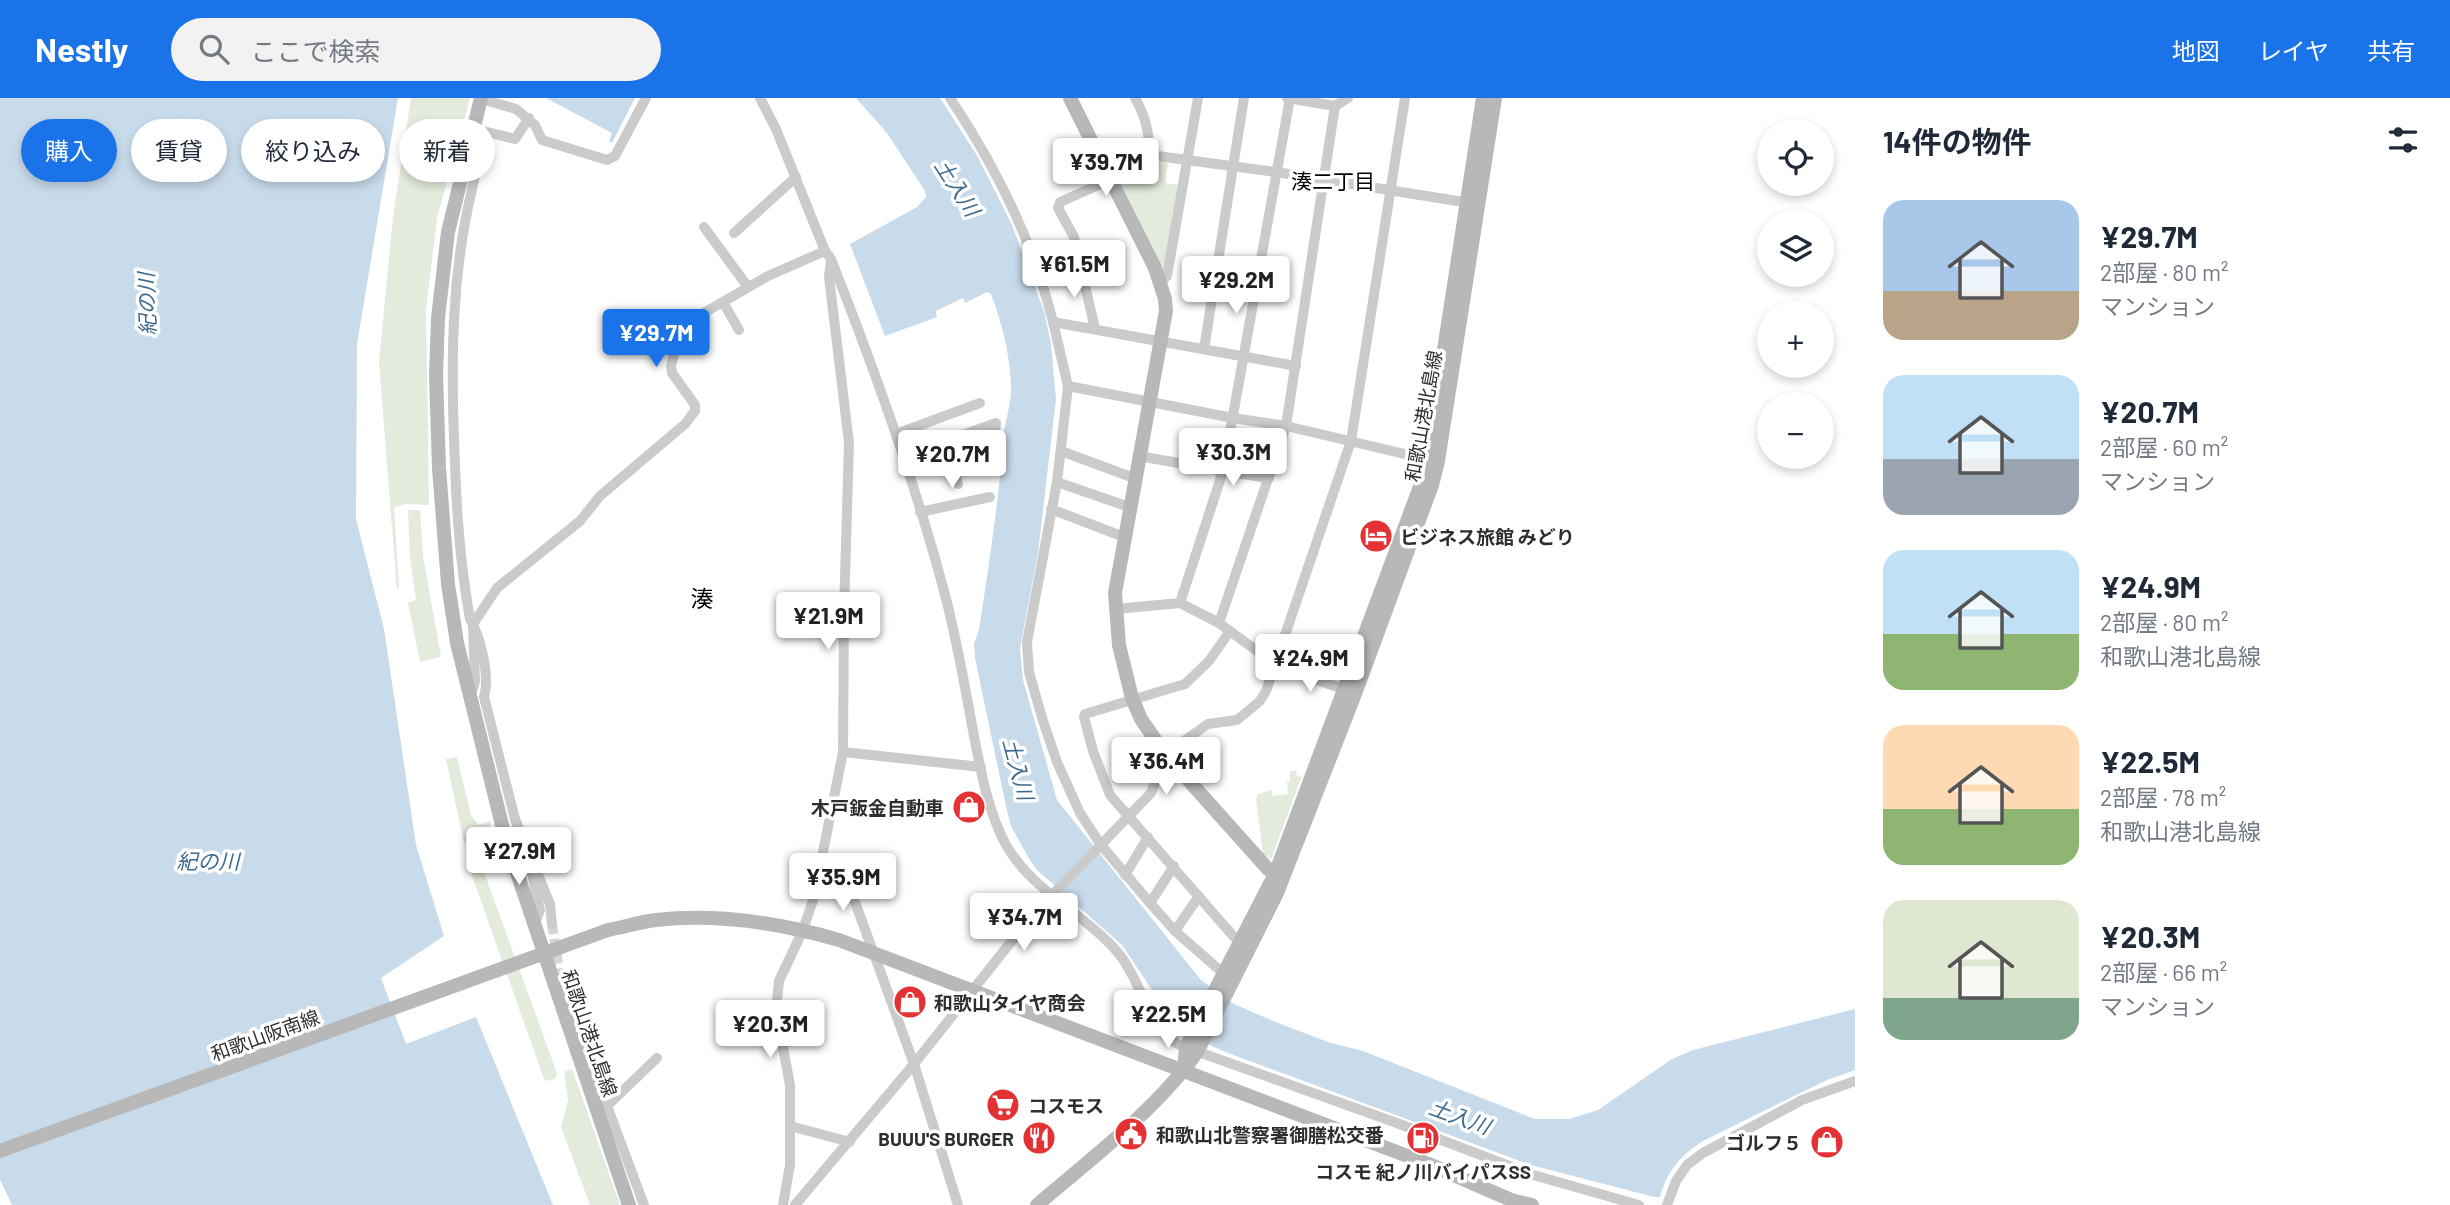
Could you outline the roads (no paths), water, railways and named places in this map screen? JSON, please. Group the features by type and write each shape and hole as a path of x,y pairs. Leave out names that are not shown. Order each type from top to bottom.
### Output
{"main road":[{"path":"481,98 448,232 438,318 436,375 439,468 457,643 505,837 543,953"},
{"path":"1070,98 1155,268 1165,299 1166,311 1115,593 1119,645 1132,698 1141,719 1165,754 1268,869 1280,875"},
{"name":"和歌山港北島線","path":"1224,983 1258,936 1432,460 1472,203 1483,98"},
{"name":"和歌山港北島線","path":"1472,203 1495,98"},
{"name":"和歌山港北島線","path":"629,1205 557,982 543,953 608,930 655,920 751,920 803,930 874,953 1183,1071 1241,942 1280,875"},
{"name":"和歌山阪南線","path":"0,1151 543,953"},
{"path":"1037,1205 1170,1087 1183,1071 1431,1165 1514,1203 1532,1205"},
{"path":"0,1144 85,1122"},
{"path":"0,1160 85,1122"}],"street":[{"path":"481,98 516,109 529,118 542,141 612,160 646,98"},
{"path":"760,98 867,348 904,456 944,591 981,767 997,825 1005,844 1031,878 1053,893 1115,949 1127,965 1162,1032 1170,1040 1193,1046 1530,1174 1639,1205"},
{"path":"1135,98 1144,113 1148,128 1150,155"},
{"path":"1160,283 1167,276 1198,98"},
{"path":"1204,349 1244,98"},
{"path":"1180,603 1223,471 1289,98 1335,106 1348,98"},
{"path":"798,1205 1053,893 1151,793 1165,754 1208,724 1237,720 1260,701 1266,691 1351,441 1405,98"},
{"path":"954,101 1006,193 1041,275 1068,386 1057,482 1027,642 1030,672 1043,721 1057,762 1080,813 1099,846 1224,983"},
{"path":"1219,623 1286,426 1335,106"},
{"path":"529,118 515,139 488,132 470,194 454,307 451,368 456,524 463,578 470,620 476,629 488,686 484,697 515,820 527,852 540,911 534,925"},
{"path":"1095,329 1074,237 1058,208 1060,202 1112,179 1150,155 1472,203"},
{"path":"734,233 796,177"},
{"path":"704,227 748,287"},
{"path":"470,697 475,682 473,624 496,588 580,521 600,496 692,417 695,405 672,373 671,366 680,332 688,322 748,287 828,255"},
{"path":"783,1205 790,1165 790,1085 776,1010 779,981 803,930 814,897 843,752 849,443 828,255"},
{"path":"723,302 739,330"},
{"path":"1054,322 1296,366"},
{"path":"1068,386 1286,426 1432,460"},
{"path":"896,435 980,403"},
{"path":"904,456 996,423 992,470"},
{"path":"946,441 958,484"},
{"path":"1061,451 1134,478"},
{"path":"1139,456 1269,478"},
{"path":"1057,482 1129,507"},
{"path":"920,512 990,497"},
{"path":"1051,509 1124,537"},
{"path":"1116,609 1180,603 1219,623 1276,665 1349,692"},
{"path":"1230,631 1209,661 1185,684 1132,698 1085,714 1084,717 1102,778 1110,794 1241,942"},
{"path":"843,752 981,767"},
{"path":"1125,875 1148,836"},
{"path":"527,852 535,863 550,904 552,923"},
{"path":"822,863 843,869 914,1064 958,1205"},
{"path":"1150,903 1174,866"},
{"path":"1175,931 1199,896"},
{"path":"557,982 565,993 644,1205"},
{"path":"607,1106 657,1059"},
{"path":"1667,1205 1676,1181 1687,1165 1703,1153 1802,1100 1855,1081"},
{"path":"790,1126 850,1142"}],"water":[{"name":"紀の川","path":"0,98 398,98 385,176 385,119 241,119 241,182 384,182 357,344 356,519 384,629 416,845 444,936 381,978 406,1044 476,1017 553,1205 12,1205 0,1180"},
{"path":"546,98 635,98 612,143 609,141 612,133"},
{"name":"土入川","path":"856,98 940,98 978,157 1012,225 1044,311 1051,344 1056,399 1038,553 1020,648 1023,680 1057,800 1201,980 1234,1004 1278,1023 1328,1042 1363,1051 1535,1119 1569,1119 1598,1110 1672,1059 1693,1050 1855,1009 1855,1070 1827,1080 1703,1141 1676,1164 1660,1197 1654,1197 1531,1165 1225,1052 1203,1042 1174,1023 1122,945 1037,870 1011,826 974,644 979,630 1011,394 1005,341 991,294 987,292 965,303 963,298 936,311 937,317 885,336 850,244 917,207 926,197 925,191 887,133"}],"tunnel":[{"path":"552,924 560,977"}],"place":[{"name":"ビジネス旅館 みどり","path":"1376,536"},
{"name":"木戸鈑金自動車","path":"969,807"},
{"name":"和歌山タイヤ商会","path":"910,1002"},
{"name":"コスモス","path":"1003,1105"},
{"name":"和歌山北警察署御膳松交番","path":"1131,1134"},
{"name":"BUUU'S BURGER","path":"1039,1138"},
{"name":"コスモ 紀ノ川バイパスSS","path":"1423,1138"},
{"name":"ゴルフ５","path":"1827,1142"}],"district":[{"name":"湊二丁目","path":"1333,180"},
{"name":"湊","path":"702,598"}]}
